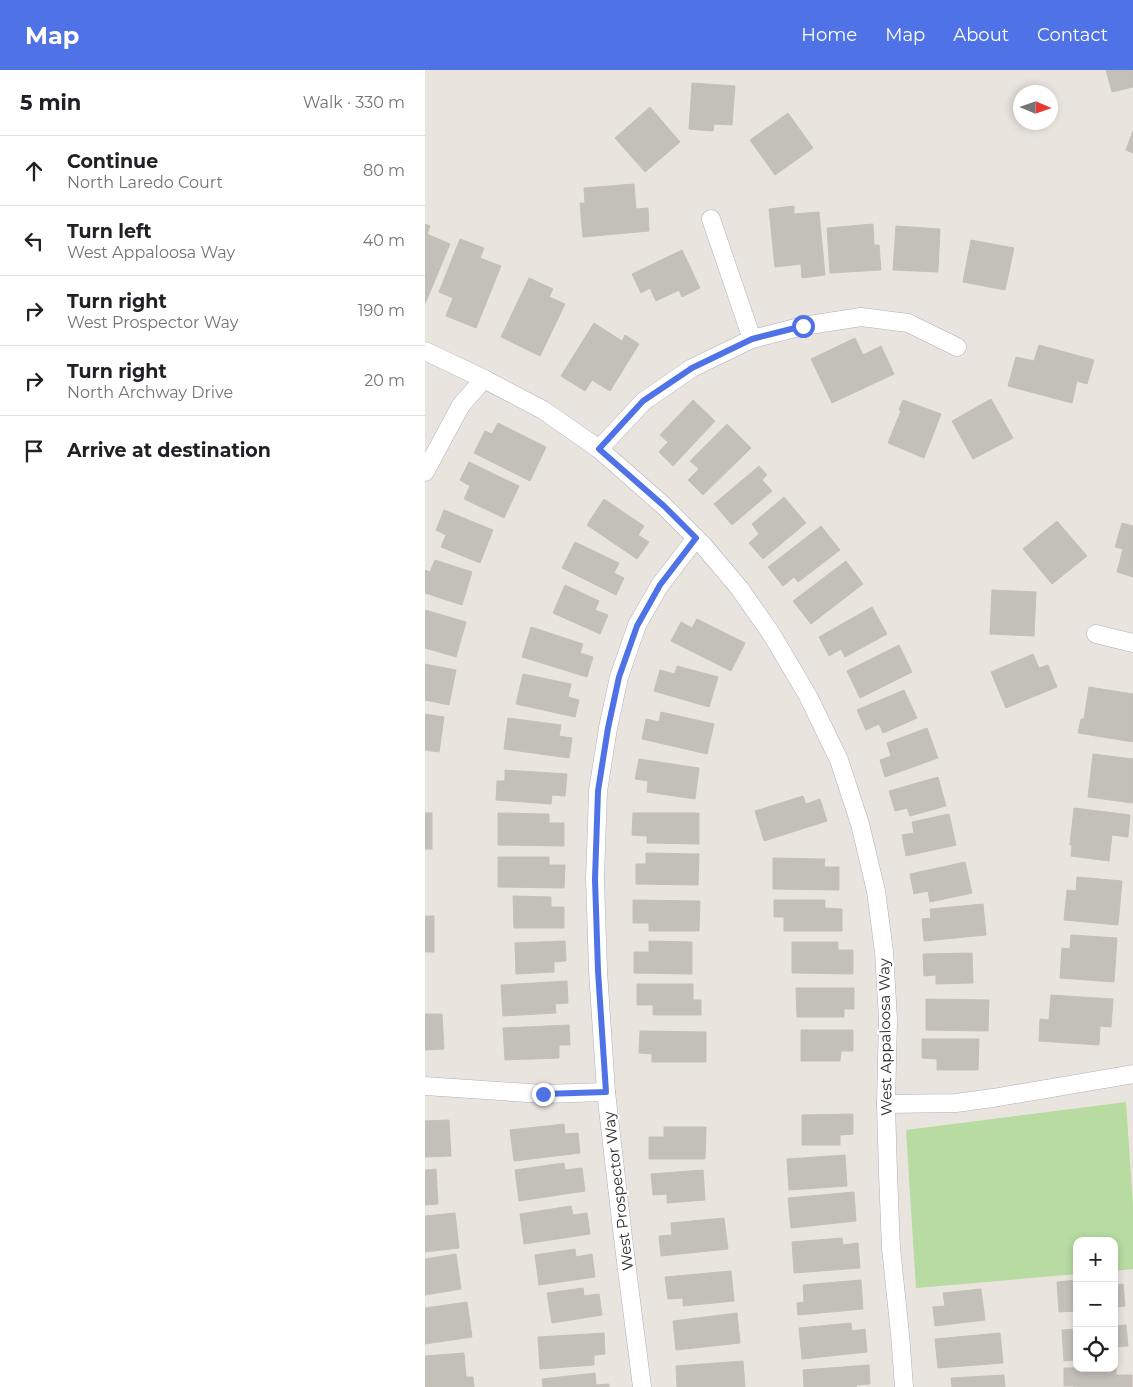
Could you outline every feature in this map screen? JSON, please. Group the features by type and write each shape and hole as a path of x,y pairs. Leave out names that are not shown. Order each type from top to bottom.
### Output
{"street":[{"path":"711,219 752,339"},
{"path":"599,449 643,401 692,368 752,339 803,326 861,317 908,323 957,346"},
{"name":"West Appaloosa Way","path":"425,351 485,379 543,410 599,449 664,506 696,538 740,590 772,635 808,696 839,760 860,824 876,891 884,952 888,1019 887,1173 891,1248 904,1387"},
{"path":"425,472 461,405 485,379"},
{"name":"West Prospector Way","path":"642,1387 623,1246 606,1092 598,971 595,879 598,791 608,728 619,677 637,626 660,585 696,538"},
{"path":"1096,634 1133,642"},
{"path":"886,1104 956,1103 1133,1074"},
{"path":"425,1086 543,1094 606,1092"}],"green space":[{"path":"1126,1102 1133,1206 1133,1269 1118,1271 1118,1237 1073,1237 1073,1274 916,1288 906,1130"}],"building":[{"path":"1106,70 1133,70 1133,87 1112,92"},
{"path":"692,83 735,86 732,125 714,124 713,131 689,129"},
{"path":"650,107 680,142 645,172 615,138"},
{"path":"788,113 813,148 775,175 750,140"},
{"path":"1133,131 1133,153 1126,150"},
{"path":"634,184 636,209 648,208 649,231 583,237 580,203 585,203 584,188"},
{"path":"794,206 794,214 819,212 825,275 802,278 801,264 775,267 769,209"},
{"path":"425,224 430,226 427,234 450,244 425,304"},
{"path":"873,224 874,245 879,245 881,270 830,273 827,228"},
{"path":"896,226 940,229 938,272 893,270"},
{"path":"460,239 484,248 480,258 501,266 476,328 446,316 453,298 439,292"},
{"path":"971,240 1014,248 1005,290 963,282"},
{"path":"682,250 700,288 682,297 679,290 656,301 650,288 641,293 632,274"},
{"path":"529,278 553,289 549,297 565,304 540,356 501,337"},
{"path":"594,323 622,341 625,335 639,344 610,391 592,380 585,391 561,376"},
{"path":"855,338 863,355 881,346 894,374 832,403 811,359"},
{"path":"1039,345 1094,360 1087,384 1077,381 1072,403 1008,386 1016,357 1034,361"},
{"path":"991,399 1013,438 973,459 952,421"},
{"path":"693,400 715,421 673,466 659,452 668,442 660,435"},
{"path":"903,400 941,414 924,458 888,443 901,411 899,410"},
{"path":"498,423 546,447 530,481 474,453 485,431 492,434"},
{"path":"727,424 751,448 703,495 688,480 699,469 690,461"},
{"path":"469,462 519,486 504,518 464,499 470,486 460,480"},
{"path":"759,466 767,475 762,480 772,491 732,525 714,504"},
{"path":"784,497 806,523 763,559 749,543 759,534 752,524"},
{"path":"604,499 644,526 638,535 649,542 637,559 587,525"},
{"path":"444,510 493,530 480,563 441,547 446,535 436,530"},
{"path":"1057,521 1087,556 1052,584 1023,549"},
{"path":"1122,523 1133,526 1133,577 1117,572 1123,549 1115,547"},
{"path":"821,526 840,550 798,582 794,577 783,586 768,567"},
{"path":"575,542 619,563 614,573 624,578 616,595 562,568"},
{"path":"435,560 472,572 462,605 425,593 425,570 430,572"},
{"path":"846,561 863,584 811,624 793,601"},
{"path":"565,585 599,601 595,610 608,615 600,634 553,613"},
{"path":"992,590 1036,592 1034,636 990,634"},
{"path":"872,607 887,634 845,657 841,649 829,656 819,637"},
{"path":"425,610 466,622 456,657 425,648"},
{"path":"697,619 745,643 731,671 671,641 681,622 692,628"},
{"path":"531,627 583,644 580,653 593,657 587,677 522,657"},
{"path":"899,645 912,672 860,698 847,671"},
{"path":"1033,654 1039,668 1048,665 1057,687 1006,708 991,672"},
{"path":"425,664 456,670 449,705 425,700"},
{"path":"677,666 718,677 709,707 654,691 660,670 675,674"},
{"path":"523,674 571,684 568,697 579,700 575,717 516,704"},
{"path":"1089,687 1133,694 1133,742 1078,733 1081,719 1084,719"},
{"path":"904,690 917,718 883,733 879,724 866,730 857,710"},
{"path":"661,712 714,724 707,754 642,739 646,719 659,722"},
{"path":"425,714 444,717 439,752 425,750"},
{"path":"508,718 561,725 559,736 572,738 569,758 504,749"},
{"path":"927,728 938,758 885,777 880,760 891,756 887,743"},
{"path":"1093,754 1133,759 1133,803 1088,797"},
{"path":"639,759 699,768 695,799 647,792 648,781 635,779"},
{"path":"505,770 567,774 565,796 552,795 551,804 496,800 497,781 505,781"},
{"path":"938,777 946,806 910,816 907,808 895,811 889,791"},
{"path":"803,796 806,804 820,799 827,821 764,841 755,811"},
{"path":"1074,808 1130,815 1128,837 1112,835 1109,861 1071,856 1072,845 1070,845"},
{"path":"425,813 432,813 432,849 425,849"},
{"path":"498,813 549,814 549,823 564,823 564,846 498,845"},
{"path":"633,813 699,813 699,844 647,843 647,836 632,835"},
{"path":"949,814 956,845 906,856 902,835 914,833 912,822"},
{"path":"646,853 699,854 698,885 636,884 636,864 646,864"},
{"path":"498,857 549,857 549,865 565,865 564,888 498,887"},
{"path":"773,858 825,859 824,867 839,867 839,890 773,889"},
{"path":"965,862 972,893 930,902 928,891 914,894 910,874"},
{"path":"1077,877 1122,881 1118,925 1064,920 1067,890 1076,891"},
{"path":"513,896 551,897 551,907 564,907 564,928 514,928"},
{"path":"633,900 700,901 699,931 649,931 649,923 633,923"},
{"path":"774,900 825,900 825,908 842,909 842,931 784,931 784,917 774,917"},
{"path":"983,904 986,935 924,941 922,919 931,918 930,909"},
{"path":"425,916 434,916 434,952 425,952"},
{"path":"1071,935 1117,938 1114,982 1060,978 1062,948 1070,949"},
{"path":"565,941 566,961 554,962 554,972 516,974 515,943"},
{"path":"649,941 692,942 692,974 634,973 634,952 649,952"},
{"path":"792,942 838,942 838,950 853,950 853,974 792,973"},
{"path":"972,953 973,983 936,984 936,975 924,976 923,954"},
{"path":"567,981 568,1003 555,1004 556,1013 503,1016 501,985"},
{"path":"637,984 693,984 693,1000 701,1000 701,1015 653,1015 653,1005 637,1005"},
{"path":"796,988 854,988 854,1009 844,1009 844,1017 797,1017"},
{"path":"1051,995 1113,999 1111,1027 1100,1026 1099,1045 1039,1041 1040,1019 1049,1020"},
{"path":"926,999 989,1000 988,1031 926,1030"},
{"path":"425,1014 442,1014 444,1049 425,1050"},
{"path":"569,1025 570,1045 559,1045 559,1058 505,1060 503,1028"},
{"path":"801,1030 853,1030 853,1051 841,1051 840,1061 801,1061"},
{"path":"640,1031 706,1032 706,1062 652,1062 652,1054 639,1053"},
{"path":"922,1039 979,1039 978,1070 937,1070 937,1059 922,1058"},
{"path":"853,1114 853,1134 840,1135 840,1145 802,1145 802,1115"},
{"path":"449,1120 451,1156 425,1157 425,1121"},
{"path":"564,1124 565,1134 578,1133 580,1153 514,1161 510,1130"},
{"path":"664,1127 706,1127 705,1159 649,1159 649,1137 664,1137"},
{"path":"845,1155 847,1186 789,1190 787,1159"},
{"path":"564,1163 565,1170 582,1168 585,1191 519,1201 515,1170"},
{"path":"436,1169 438,1204 425,1205 425,1170"},
{"path":"703,1170 705,1200 667,1203 667,1194 653,1195 651,1174"},
{"path":"854,1192 856,1221 791,1228 788,1198"},
{"path":"571,1206 573,1215 587,1213 590,1234 524,1244 520,1214"},
{"path":"455,1213 459,1248 425,1252 425,1216"},
{"path":"724,1218 728,1249 661,1256 659,1236 672,1235 671,1223"},
{"path":"842,1238 843,1245 858,1243 860,1268 794,1273 792,1242"},
{"path":"575,1249 576,1257 592,1254 595,1277 539,1285 535,1255"},
{"path":"456,1254 461,1289 425,1295 425,1259"},
{"path":"731,1271 734,1301 683,1306 683,1298 668,1299 665,1277"},
{"path":"861,1280 863,1309 798,1315 797,1303 804,1302 803,1285"},
{"path":"1073,1280 1073,1311 1059,1312 1057,1282"},
{"path":"1123,1284 1125,1306 1118,1307 1118,1285"},
{"path":"583,1288 584,1296 599,1294 602,1315 552,1323 547,1293"},
{"path":"981,1289 985,1320 935,1326 933,1307 945,1306 943,1293"},
{"path":"467,1302 472,1337 425,1344 425,1308"},
{"path":"737,1313 740,1343 676,1350 673,1321"},
{"path":"851,1323 852,1331 865,1329 867,1352 802,1359 799,1328"},
{"path":"1126,1325 1128,1346 1118,1347 1118,1326"},
{"path":"1073,1329 1073,1360 1064,1361 1062,1330"},
{"path":"604,1333 605,1354 594,1355 594,1365 540,1369 538,1337"},
{"path":"1000,1333 1003,1363 938,1368 935,1339"},
{"path":"464,1353 466,1377 473,1377 474,1387 425,1387 425,1356"},
{"path":"743,1361 745,1387 677,1387 676,1366"},
{"path":"869,1365 870,1384 856,1385 857,1387 804,1387 803,1370"},
{"path":"1064,1368 1073,1368 1073,1372 1116,1372 1116,1375 1132,1375 1132,1387 1064,1386"},
{"path":"595,1373 596,1385 609,1384 609,1387 543,1387 542,1379"},
{"path":"1004,1375 1005,1387 952,1387 951,1378"}],"route":[{"path":"543,1094 606,1092 598,971 595,879 598,791 608,728 619,677 637,626 660,585 696,538 664,506 599,449 643,401 692,368 752,339 803,326"}]}
